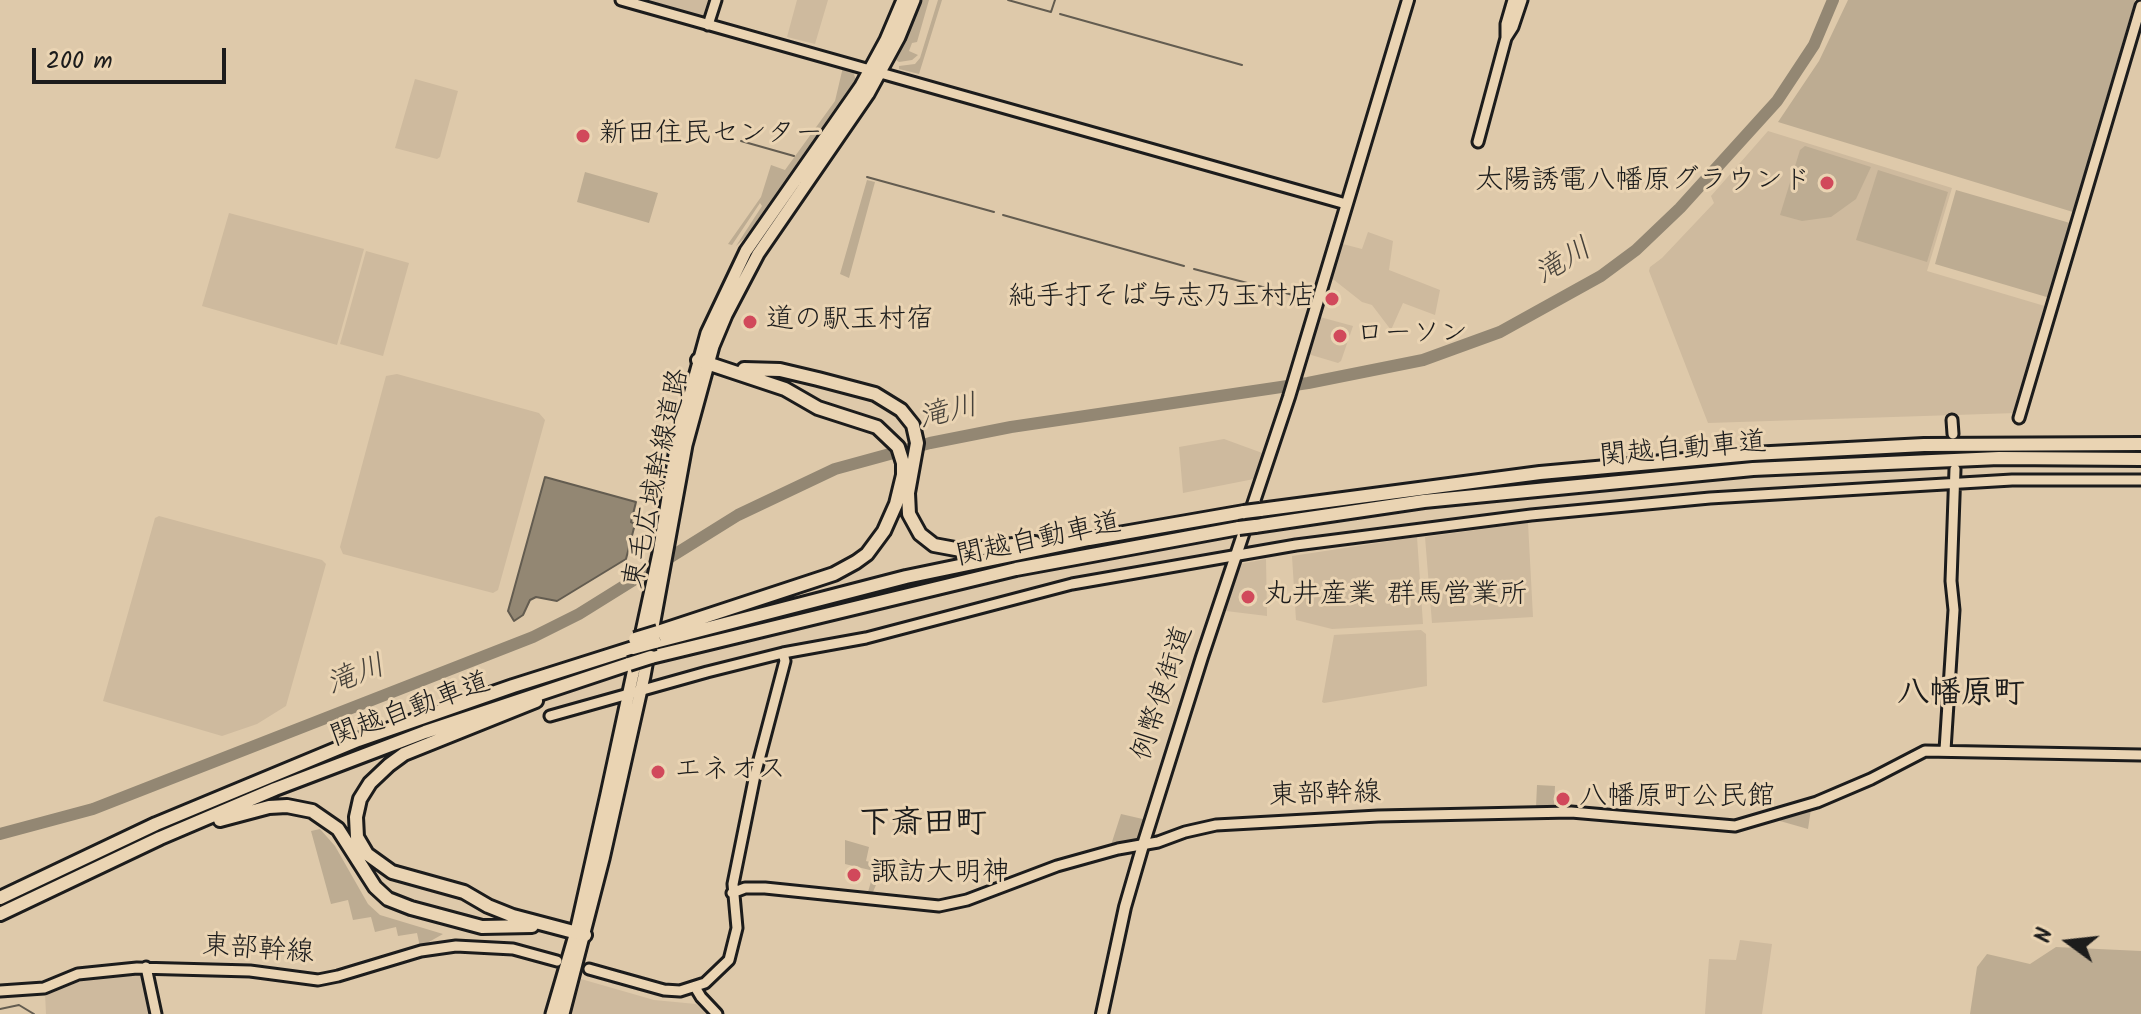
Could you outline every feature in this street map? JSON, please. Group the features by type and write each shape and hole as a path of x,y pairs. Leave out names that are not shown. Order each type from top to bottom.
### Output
{"highway":[{"name":"東毛広域幹線道路","path":"876,70 903,0"},
{"name":"東毛広域幹線道路","path":"563,1014 664,550 677,442 705,361 716,311 746,251 876,70 914,0"},
{"path":"656,637 834,574 867,554 884,531 901,489 916,432 901,410 875,394 791,372 746,370 705,361"},
{"path":"705,361 785,389 818,408 877,427 892,439 910,461 909,514 920,534 934,545 961,550 1089,539"},
{"name":"関越自動車道","path":"0,898 156,824 403,724 634,643 906,577 1089,539 1244,512 1540,473 1752,454 1924,445 2141,444"},
{"name":"関越自動車道","path":"0,914 160,838 375,750 651,657 1016,569 1239,528 1424,501 1753,469 1923,460 2141,459"},
{"path":"578,935 513,916 464,892 392,872 375,862 361,846 357,837 356,817 360,799 370,783 404,754 602,673"},
{"path":"160,838 253,810 278,806 302,808 320,815 338,829 375,887 395,903 482,927 496,929 525,925 578,935"},
{"name":"東毛広域幹線道路","path":"552,1014 578,935"}],"main road":[{"path":"1346,204 1408,0"},
{"name":"例幣使街道","path":"1102,1014 1125,907 1143,845 1290,394 1346,204"}],"street":[{"path":"621,0 1346,204"},
{"path":"708,25 716,0"},
{"path":"1478,142 1513,0"},
{"path":"1506,38 1522,0"},
{"path":"2019,418 2141,6"},
{"path":"1952,420 1953,434"},
{"path":"1945,750 1953,624 1951,581 1955,469"},
{"path":"550,716 783,653 866,638 1072,584 1296,545 1546,513 1710,498 2012,480 2141,480"},
{"path":"589,969 664,990 680,991 705,983 722,969 733,950 737,928 732,893 755,775 785,661 783,653"},
{"name":"東部幹線","path":"732,893 745,888 760,888 939,906 967,900 1057,866 1232,823 1378,816 1588,812 1735,826 1817,802 1925,751 2141,755"},
{"name":"東部幹線","path":"0,991 44,988 78,974 146,967 250,971 318,980 421,951 475,946 513,949 557,961"},
{"path":"146,967 156,1014"},
{"path":"695,987 717,1014"}],"shaded area":[{"path":"636,0 708,0 702,18"},
{"path":"797,0 828,0 815,44 787,37"},
{"path":"923,0 929,0 917,42 912,43 909,51 918,55 912,60 899,62 896,60"},
{"path":"938,0 942,0 919,74 899,69 899,66 915,64 920,58"},
{"path":"1848,0 2135,0 2073,212 1778,122 1819,61"},
{"path":"843,67 852,69 856,80 845,97 750,233 736,246 762,206 760,203 732,245 728,244 761,197 771,165 785,170 835,101"},
{"path":"415,79 458,91 437,159 395,148"},
{"path":"1768,131 1952,188 1927,271 2048,307 2016,413 1708,423 1649,271 1714,203 1711,196"},
{"name":"太陽誘電八幡原グラウンド","path":"1805,146 1871,167 1856,199 1831,217 1802,221 1780,215 1800,150"},
{"path":"1878,170 1948,192 1927,262 1856,240"},
{"path":"585,172 658,193 649,223 577,202"},
{"path":"867,180 875,182 849,278 840,274"},
{"path":"1956,190 2070,223 2050,298 1935,264"},
{"path":"229,213 364,249 337,345 202,306"},
{"path":"1368,232 1393,241 1389,270 1440,290 1435,315 1403,303 1391,330 1372,305 1362,302 1329,276 1339,243 1362,249"},
{"path":"366,251 409,263 383,356 340,344"},
{"path":"1320,317 1353,326 1338,363 1308,354"},
{"path":"397,374 539,413 545,420 498,590 493,593 343,554 340,547 386,376"},
{"path":"1224,439 1265,454 1254,479 1183,493 1179,447"},
{"path":"545,477 636,502 631,522 635,524 626,559 557,601 536,597 530,600 523,615 514,621 508,611"},
{"path":"159,516 322,560 326,564 286,706 257,724 222,736 103,701 155,518"},
{"path":"1528,523 1533,617 1432,623 1425,537"},
{"path":"1417,537 1423,624 1332,629 1296,620 1292,556"},
{"path":"1266,559 1267,616 1226,611 1240,564"},
{"path":"1421,630 1426,634 1427,686 1322,702 1334,635"},
{"path":"1537,785 1555,786 1554,808 1536,807"},
{"path":"1811,809 1808,829 1780,821 1781,819"},
{"path":"1121,814 1147,820 1141,840 1111,845"},
{"path":"320,829 335,846 368,904 380,915 443,934 420,947 417,933 398,936 396,927 375,932 371,917 353,920 348,900 331,904 311,831"},
{"path":"845,840 869,847 866,861 884,866 873,892 868,892 874,871 845,864"},
{"path":"1740,940 1772,944 1762,1014 1705,1014 1709,959 1736,960"},
{"path":"2056,947 2141,951 2141,1014 1970,1014 1977,967 1987,954 2030,964"},
{"path":"142,973 152,1014 46,1014 45,993 67,982"},
{"path":"581,979 654,1000 696,1004 707,1014 572,1014"}],"waterway":[{"path":"1008,0 1051,12 1055,0"},
{"name":"滝川","path":"0,834 93,809 533,637 579,614 738,515 835,469 930,443 1011,427 1308,383 1423,360 1500,332 1601,276 1636,250 1680,208 1777,101 1814,45 1833,0"},
{"path":"1060,14 1242,65"},
{"path":"741,141 794,156"},
{"path":"867,177 994,212"},
{"path":"1335,226 1340,208"},
{"path":"1003,215 1184,266"},
{"path":"1194,269 1312,300"},
{"path":"0,1009 19,1005 34,1014"}],"place":[{"name":"新田住民センター","path":"583,136"},
{"name":"太陽誘電八幡原グラウンド","path":"1827,183"},
{"name":"純手打そば与志乃玉村店","path":"1332,299"},
{"name":"道の駅玉村宿","path":"750,322"},
{"name":"ローソン","path":"1340,336"},
{"name":"丸井産業 群馬営業所","path":"1248,597"},
{"name":"エネオス","path":"658,772"},
{"name":"八幡原町公民館","path":"1563,799"},
{"name":"諏訪大明神","path":"854,875"}],"district":[{"name":"八幡原町","path":"1961,697"},
{"name":"下斎田町","path":"923,827"}]}
